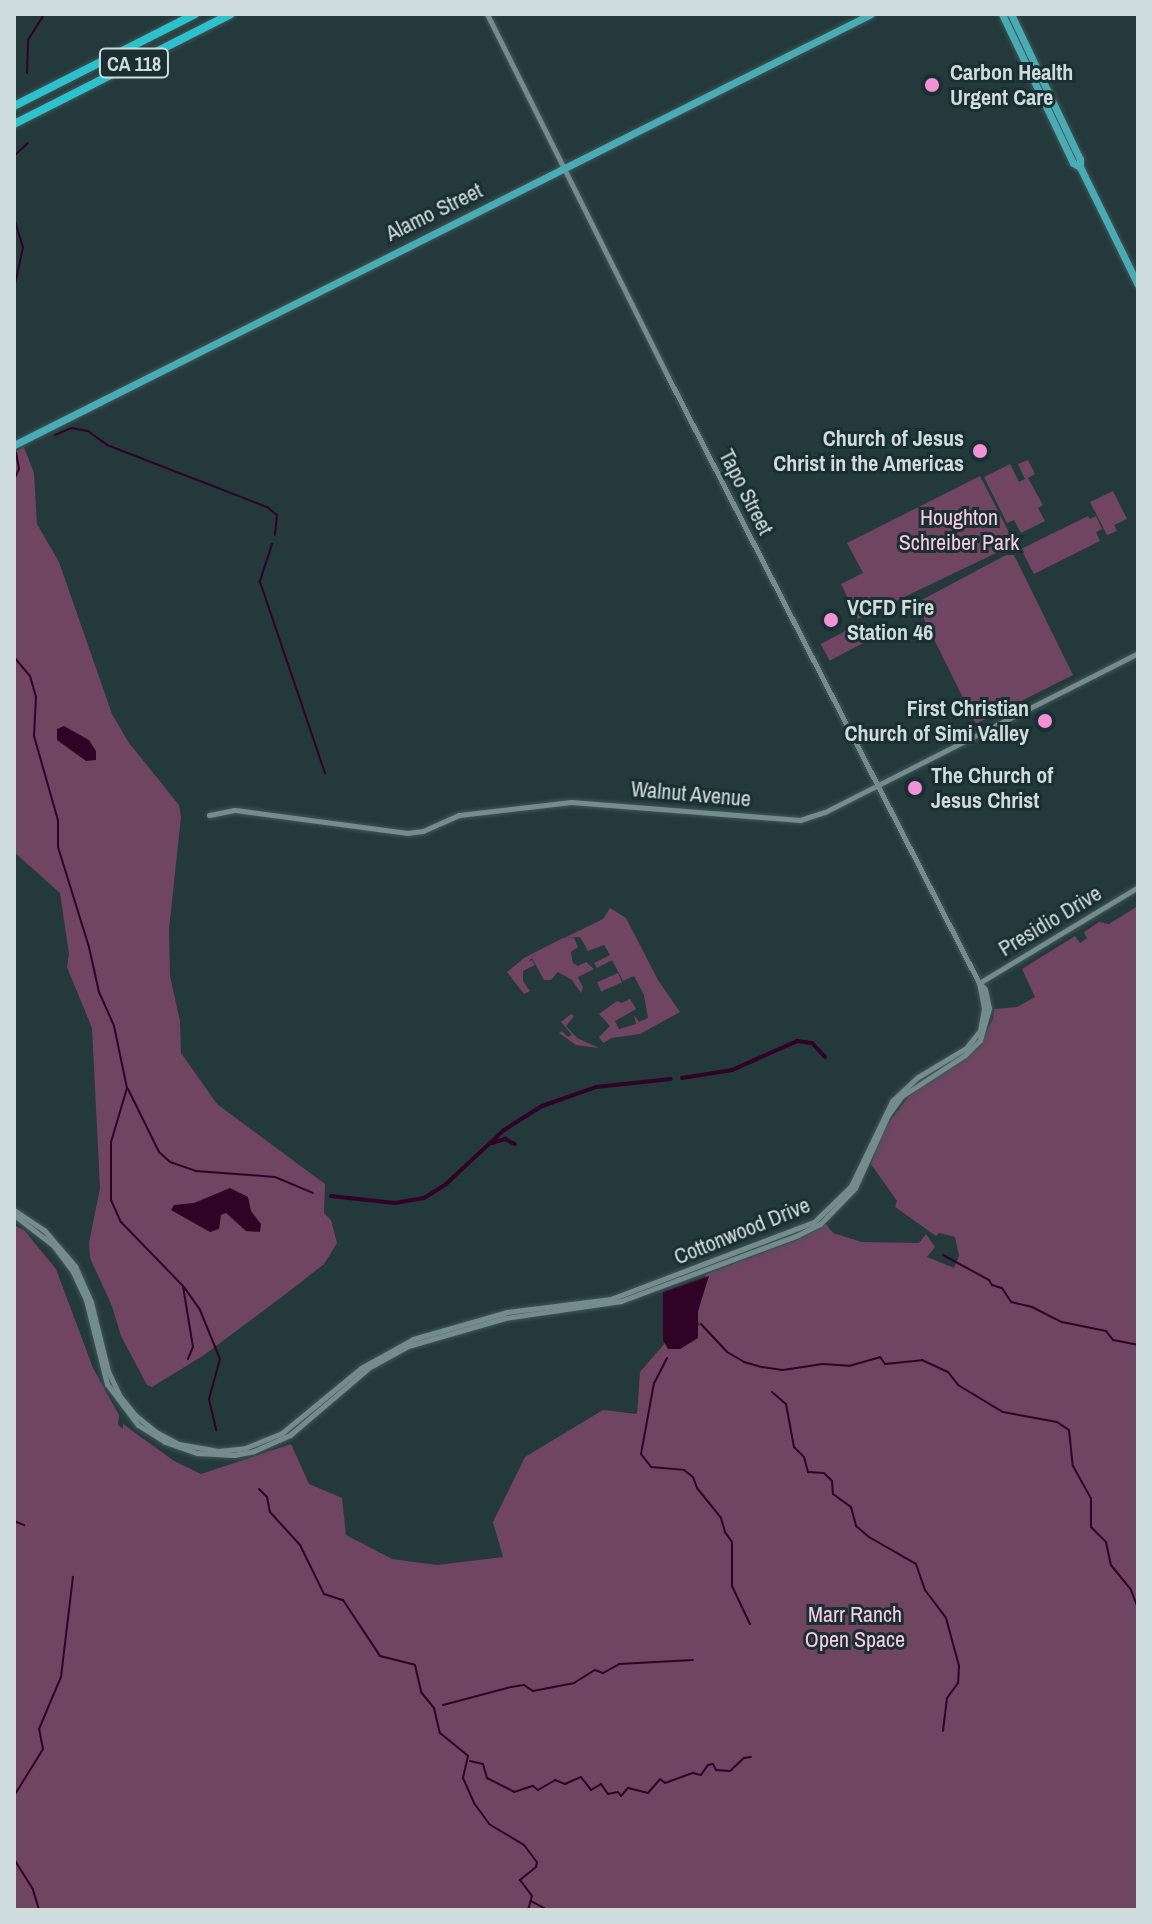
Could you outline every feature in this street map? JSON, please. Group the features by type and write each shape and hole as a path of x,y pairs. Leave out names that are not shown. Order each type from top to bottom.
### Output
{"highway":[{"name":"CA 118","path":"14,106 195,14"},
{"name":"CA 118","path":"14,124 231,14"}],"main road":[{"name":"Alamo Street","path":"14,445 414,241 565,169 871,14"},
{"path":"1002,14 1070,157 1080,167 1138,285"},
{"path":"1011,14 1080,159 1080,167"}],"street":[{"name":"Tapo Street","path":"487,14 979,983"},
{"name":"Walnut Avenue","path":"209,815 235,810 407,833 423,831 459,815 571,802 800,820 825,812 1138,653"},
{"name":"Presidio Drive","path":"979,983 1138,887"},
{"name":"Cottonwood Drive","path":"14,1212 56,1240 75,1266 88,1292 108,1371 135,1415 156,1432 179,1444 218,1451 245,1448 282,1433 361,1368 413,1339 507,1312 611,1299 814,1222 851,1186 892,1101 910,1083 973,1041 984,1012 979,983"}],"green space":[{"path":"24,447 34,473 37,524 59,562 112,714 129,743 179,805 181,817 169,929 170,976 180,1021 181,1053 217,1104 325,1184 324,1213 331,1220 337,1243 324,1264 287,1293 204,1355 152,1387 147,1385 121,1336 112,1306 90,1258 89,1243 100,1188 92,1028 67,967 69,954 60,893 14,852 14,452"},
{"path":"1028,460 1035,474 1028,478 1043,505 1038,508 1045,521 1021,533 1014,520 1007,523 984,477 1010,464 1019,482 1025,479 1018,464"},
{"name":"Houghton Schreiber Park","path":"980,476 1015,544 858,619 841,584 863,573 847,543"},
{"path":"1113,491 1127,519 1114,525 1117,531 1107,535 1090,502"},
{"path":"1088,516 1090,519 1096,516 1102,529 1096,532 1100,541 1034,574 1021,549"},
{"path":"1006,555 1014,555 1073,675 976,724 916,603"},
{"path":"864,621 873,638 830,661 821,644"},
{"name":"Marr Ranch Open Space","path":"1138,906 1138,1910 14,1910 14,1225 24,1230 56,1269 93,1368 119,1415 118,1425 123,1429 123,1424 174,1461 201,1474 291,1444 309,1484 342,1498 346,1535 392,1559 437,1565 503,1557 493,1522 525,1457 603,1410 637,1414 640,1372 671,1336 700,1325 697,1318 706,1274 799,1239 826,1224 833,1233 862,1242 919,1243 926,1234 935,1247 927,1257 954,1268 959,1256 955,1237 939,1233 936,1236 895,1207 897,1201 871,1164 886,1126 913,1091 978,1048 993,1019 994,1009 1017,1007 1035,997 1022,969 1075,936 1080,943 1087,938 1084,932 1099,922 1109,924"},
{"path":"610,908 626,918 658,980 680,1012 640,1034 612,1038 603,1043 599,1037 610,1026 599,1014 617,1001 622,1003 630,999 636,1009 615,1021 619,1029 636,1024 634,1015 639,1022 648,1018 644,995 634,976 623,981 612,960 597,968 594,963 610,955 604,945 588,951 580,937 564,938 603,919"},
{"path":"563,938 574,938 578,947 571,952 573,963 578,966 586,962 594,969 578,977 583,988 581,993 572,980 558,972 551,980 544,980 532,958 528,962 532,960 535,965 523,971 523,981 530,991 524,994 507,972 524,958"},
{"path":"618,973 622,982 601,991 597,982"},
{"path":"571,1014 574,1016 566,1026 577,1038 599,1048 576,1045 559,1033 562,1031 568,1037 572,1035 561,1022"}],"shaded area":[{"path":"64,726 89,740 96,751 96,760 86,761 57,740 57,729"},
{"path":"230,1188 248,1197 251,1211 261,1224 260,1232 246,1231 226,1213 221,1215 219,1229 210,1232 171,1210 174,1205 194,1203"},
{"path":"709,1276 698,1311 698,1338 680,1349 668,1349 663,1340 663,1292"}],"waterway":[{"path":"27,73 28,40 44,14"},
{"path":"14,156 28,143"},
{"path":"14,218 23,247 14,289"},
{"path":"55,435 71,428 88,431 107,445 267,507 277,515 275,535"},
{"path":"14,480 19,469 16,452"},
{"path":"272,544 260,582 325,773"},
{"path":"14,657 30,676 36,697 34,736 58,820 58,847 89,947 99,992 114,1026 127,1088 111,1142 111,1200 121,1222 183,1286 193,1347 188,1359"},
{"path":"682,1078 732,1070 797,1041 812,1043 825,1057"},
{"path":"331,1196 395,1203 424,1198 446,1184 504,1130 542,1106 596,1087 671,1079"},
{"path":"128,1089 159,1152 170,1162 196,1171 275,1177 313,1193"},
{"path":"492,1143 505,1139 515,1144"},
{"path":"943,1255 1002,1288 1011,1302 1032,1307 1062,1322 1106,1331 1113,1340 1138,1345"},
{"path":"184,1287 200,1310 220,1359 209,1399 216,1430"},
{"path":"701,1324 727,1352 744,1362 762,1367 783,1370 823,1364 849,1366 880,1357 885,1364 922,1360 948,1372 958,1385 1003,1412 1057,1422 1069,1430 1073,1466 1091,1498 1091,1527 1106,1542 1111,1565 1131,1590 1138,1608"},
{"path":"667,1358 654,1383 641,1454 651,1467 684,1470 693,1477 697,1488 721,1518 732,1542 732,1586 750,1624"},
{"path":"772,1392 786,1404 794,1447 804,1457 808,1472 824,1473 832,1481 833,1494 851,1507 856,1526 916,1564 925,1590 946,1618 959,1666 958,1683 947,1698 943,1731"},
{"path":"259,1489 267,1497 270,1512 300,1545 324,1594 343,1600 380,1656 415,1665 421,1692 434,1708 440,1733 468,1756 463,1778 474,1803 489,1824 524,1845 537,1862 536,1867 520,1880 532,1896 528,1910"},
{"path":"14,1521 24,1525"},
{"path":"14,1796 43,1749 39,1729 61,1677 73,1577"},
{"path":"443,1705 511,1687 524,1685 533,1691 574,1683 595,1670 603,1673 619,1664 693,1660"},
{"path":"470,1761 483,1764 487,1778 514,1792 533,1786 538,1790 555,1780 565,1784 581,1777 591,1790 601,1784 608,1794 618,1792 621,1796 628,1788 648,1793 660,1779 665,1783 693,1773 701,1775 708,1765 713,1764 716,1770 730,1771 744,1758 751,1757"},
{"path":"14,1803 14,1840"},
{"path":"14,1859 33,1890 39,1910"},
{"path":"531,1901 547,1910"}],"place":[{"name":"Carbon Health Urgent Care","path":"932,85"},
{"name":"Church of Jesus Christ in the Americas","path":"980,451"},
{"name":"VCFD Fire Station 46","path":"831,620"},
{"name":"First Christian Church of Simi Valley","path":"1045,721"},
{"name":"The Church of Jesus Christ","path":"915,788"}]}
